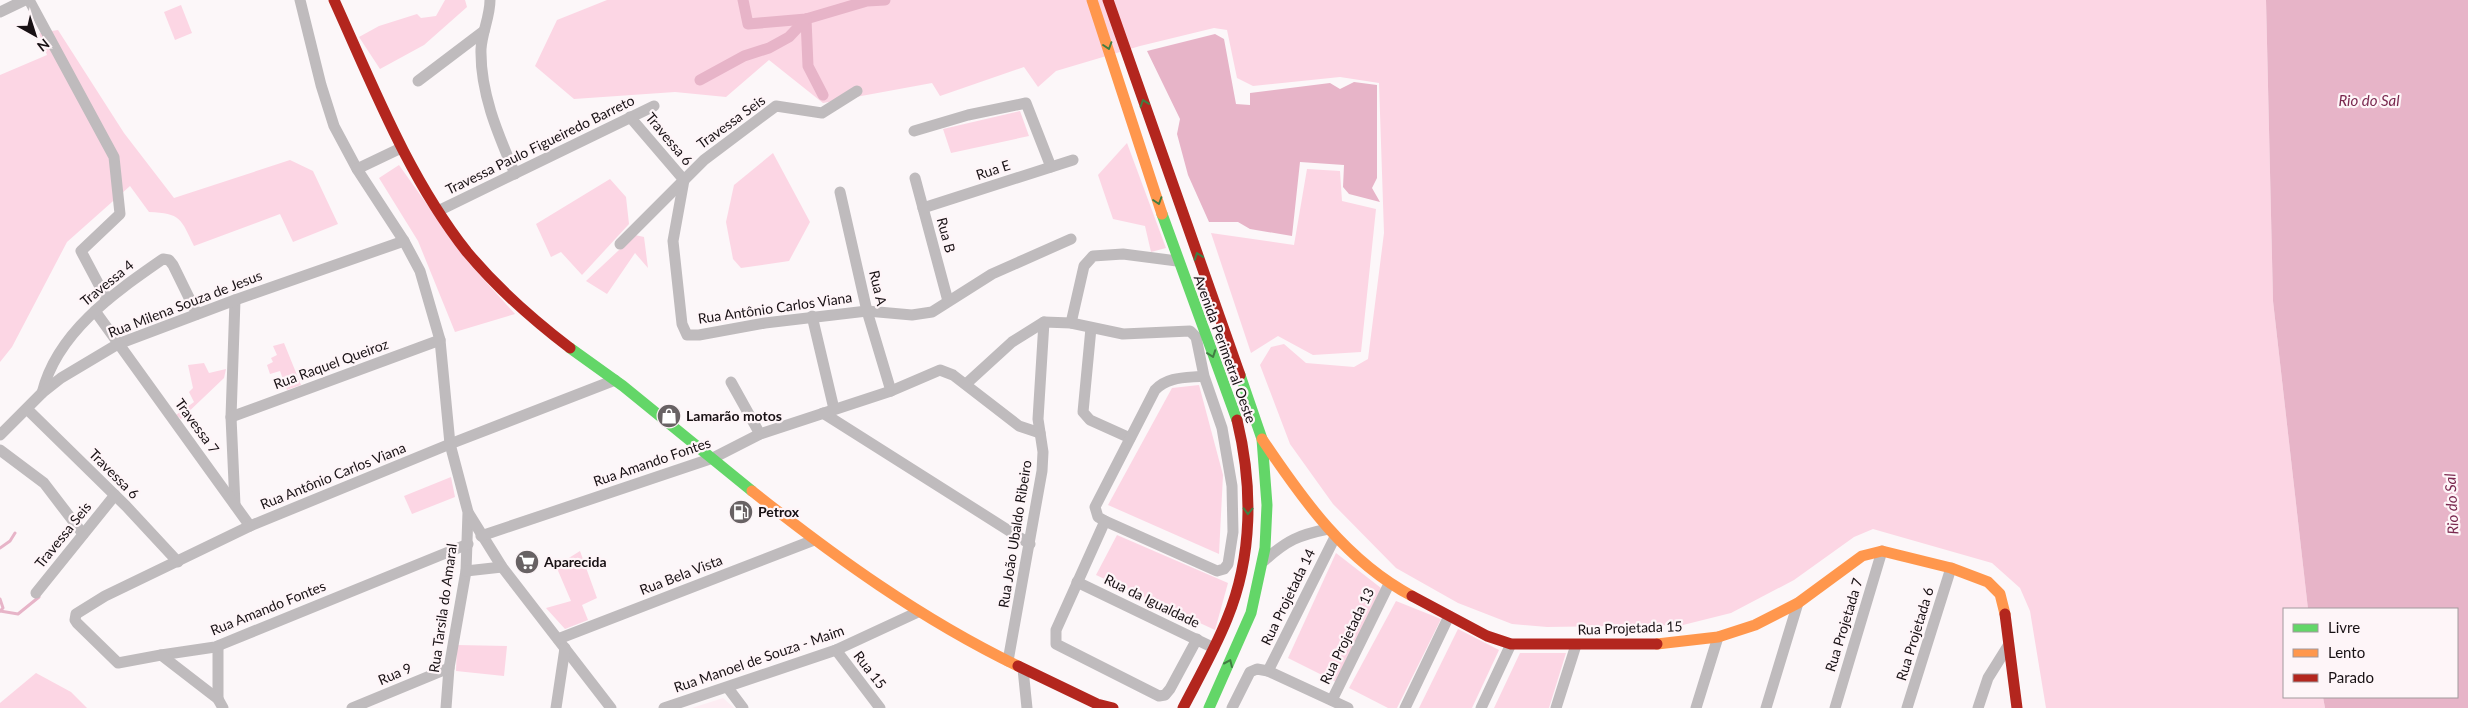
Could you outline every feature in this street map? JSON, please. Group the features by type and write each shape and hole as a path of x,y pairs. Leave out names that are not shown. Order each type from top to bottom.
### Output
{"main road":[{"path":"334,0 401,148 438,211 466,250 506,295 572,351 615,380 814,540 918,612 1023,669 1099,706 1112,708"},
{"name":"Avenida Perimetral Oeste","path":"1092,0 1177,261 1237,421 1245,456 1249,507 1245,554 1236,595 1214,648 1183,708"},
{"name":"Avenida Perimetral Oeste","path":"1108,0 1262,439 1268,483 1268,525 1264,561 1251,613 1209,708"},
{"name":"Rua Projetada 15","path":"1262,439 1300,494 1332,533 1389,584 1488,636 1511,644 1672,644 1718,638 1755,625 1798,604 1862,556 1882,551"},
{"path":"1882,551 1951,568 1988,582 2000,594 2005,612 2017,708"}],"street":[{"path":"0,12 25,0"},
{"path":"29,0 114,157 120,214 81,251 107,300"},
{"path":"300,0 328,110 334,126 357,169 404,241 425,285 440,340 450,444 468,512 481,536 502,567 611,708"},
{"path":"490,0 490,14 481,48 486,96 496,130 515,174"},
{"path":"418,81 484,31"},
{"name":"Travessa Seis","path":"620,244 719,148 776,106 822,113 857,91"},
{"path":"914,131 968,115 1026,103 1051,167"},
{"name":"Travessa Paulo Figueiredo Barreto","path":"438,211 654,106"},
{"name":"Travessa 6","path":"630,118 684,180"},
{"path":"357,169 401,148"},
{"name":"Rua E","path":"923,208 1073,160"},
{"name":"Rua B","path":"916,178 948,301"},
{"name":"Rua Antônio Carlos Viana","path":"684,180 675,219 673,241 682,324 686,334 699,336 812,316 868,311 918,314 932,312 992,274 1071,238"},
{"name":"Rua A","path":"840,192 868,311 891,391"},
{"name":"Rua Milena Souza de Jesus","path":"0,435 42,393 78,367 118,344 235,300 404,241"},
{"path":"1071,323 1084,266 1093,256 1123,254 1177,261"},
{"name":"Travessa 4","path":"42,393 54,359 95,311 107,300 166,259 176,270 197,314"},
{"path":"235,300 231,417 235,505"},
{"name":"Travessa 7","path":"95,311 250,526"},
{"path":"812,316 829,411 1030,544"},
{"path":"1040,433 1019,426 966,384 1012,342 1044,322 1071,323 1123,334 1190,331 1196,337 1204,376 1222,428 1232,486 1233,532 1228,564 1224,569 1217,571 1105,521 1098,517 1095,507 1155,390 1162,383 1170,380 1204,376"},
{"name":"Rua João Ubaldo Ribeiro","path":"1008,661 1042,471 1043,452 1038,419 1044,322"},
{"path":"1090,328 1083,412 1090,420 1130,438"},
{"name":"Rua Raquel Queiroz","path":"231,417 440,340"},
{"name":"Rua Amando Fontes","path":"481,536 712,458 760,434 891,391 943,370 966,384"},
{"name":"Rua Antônio Carlos Viana","path":"74,620 78,611 90,604 250,526 450,444 615,380"},
{"path":"731,382 760,434"},
{"name":"Travessa 6","path":"27,409 114,495 178,562"},
{"path":"0,417 9,426"},
{"path":"0,450 44,484 83,534"},
{"name":"Travessa Seis","path":"36,593 114,495"},
{"name":"Rua Tarsila do Amaral","path":"446,708 450,668 466,571 468,512"},
{"path":"1105,521 1056,630 1056,644 1159,696 1165,695 1170,689 1197,639"},
{"path":"1264,561 1283,543 1300,535 1332,533"},
{"name":"Rua Projetada 14","path":"1268,671 1332,533"},
{"name":"Rua Bela Vista","path":"561,644 814,540"},
{"name":"Rua Amando Fontes","path":"74,620 118,663 218,646 468,544"},
{"name":"Rua Projetada 7","path":"1835,708 1882,551"},
{"path":"466,571 502,567"},
{"name":"Rua Projetada 6","path":"1907,708 1951,568"},
{"name":"Rua da Igualdade","path":"1077,582 1214,648"},
{"name":"Rua Projetada 13","path":"1332,700 1389,584"},
{"path":"1766,708 1798,604"},
{"name":"Rua Manoel de Souza - Maim","path":"664,708 836,650 918,612"},
{"path":"1405,708 1448,616"},
{"path":"1696,708 1718,638"},
{"path":"556,708 561,644"},
{"path":"1481,708 1511,644"},
{"path":"1556,708 1576,645"},
{"path":"218,646 220,703"},
{"path":"1978,708 1988,678 2008,646"},
{"name":"Rua 15","path":"836,650 880,708"},
{"path":"160,655 220,703"},
{"name":"Rua 9","path":"352,708 450,668"},
{"path":"1232,708 1250,672 1257,668 1268,671 1348,708"},
{"path":"1023,669 1027,708"},
{"path":"728,688 743,708"}],"shaded area":[{"path":"445,0 465,0 467,7 424,45 380,69 359,37 379,26 417,14 421,18 436,16"},
{"path":"607,0 2266,0 2273,301 2308,608 2283,608 2283,698 2323,698 2325,708 2046,708 2030,611 2020,588 1992,563 1873,529 1854,537 1794,580 1731,613 1683,625 1547,627 1512,624 1458,603 1396,568 1333,504 1290,444 1260,365 1271,347 1284,344 1306,363 1354,367 1368,359 1384,233 1379,83 1340,77 1253,86 1237,78 1227,30 1214,28 1140,46 1056,71 1038,87 1024,67 940,96 932,83 823,103 769,60 726,97 675,92 574,99 535,66 557,20"},
{"path":"181,5 192,33 175,40 164,12"},
{"path":"58,30 124,133 174,198 290,160 313,171 338,224 293,242 280,214 194,246 179,219 168,214 149,212 130,186 67,242 12,347 0,362 0,75 47,55 39,33"},
{"path":"1020,111 1029,136 951,153 943,129"},
{"path":"1127,143 1166,248 1151,252 1145,226 1113,219 1098,175"},
{"path":"773,153 810,222 789,261 741,268 733,259 726,222 734,185"},
{"path":"399,165 468,262 515,314 455,332 418,241 379,178"},
{"path":"1307,169 1340,171 1342,201 1376,209 1361,352 1313,355 1278,336 1251,353 1211,233 1294,245"},
{"path":"610,179 626,197 629,224 582,275 561,252 551,257 536,224"},
{"path":"635,235 644,237 648,268 635,253 607,294 586,281"},
{"path":"284,343 301,385 287,390 280,371 270,374 267,365 273,362 271,358 277,355 273,346"},
{"path":"204,363 209,373 226,369 224,378 181,419 176,415 194,402 189,392 193,388 188,365"},
{"path":"1199,385 1223,475 1219,554 1108,505 1172,388"},
{"path":"451,477 455,497 412,514 404,496"},
{"path":"1117,535 1228,583 1215,630 1096,575"},
{"path":"580,551 597,598 582,605 588,620 565,629 546,608 571,601 556,566"},
{"path":"1336,553 1381,588 1336,682 1288,658"},
{"path":"1396,601 1441,619 1397,708 1388,708 1349,688"},
{"path":"1458,629 1499,650 1472,708 1419,708"},
{"path":"457,645 507,646 504,676 456,671"},
{"path":"1520,653 1566,653 1549,708 1494,708"},
{"path":"36,673 71,692 87,708 0,708 0,703"},
{"path":"723,698 734,708 692,708"}],"water":[{"name":"Rio do Sal","path":"2266,0 2468,0 2468,708 2325,708 2323,698 2458,698 2458,608 2308,608 2273,301"},
{"path":"1215,34 1224,39 1236,104 1250,105 1250,93 1330,83 1340,89 1354,82 1377,85 1377,178 1372,188 1380,202 1349,194 1343,187 1344,165 1300,162 1292,236 1250,229 1238,222 1209,222 1188,175 1177,134 1180,119 1147,51"}],"waterway":[{"path":"743,0 748,24 806,19 867,1 885,0"},
{"path":"806,19 808,66 823,95"},
{"path":"700,80 744,56 769,48 789,37 806,19"},
{"path":"0,548 10,541 15,533"},
{"path":"0,611 18,614 39,597"},
{"path":"0,599 3,608 0,611"}],"traffic: fast":[{"path":"1162,214 1237,420"},
{"path":"570,348 623,386 752,491"},
{"path":"1209,708 1251,613 1265,548 1267,505 1262,439 1240,375"}],"traffic: slow":[{"path":"1092,0 1162,214"},
{"path":"1262,439 1310,506 1346,547 1388,582 1412,596"},
{"path":"752,491 815,540 880,586 947,628 1018,666"},
{"path":"1657,644 1718,637 1755,625 1798,603 1862,556 1882,551 1951,568 1988,582 2000,594 2005,614"}],"traffic: jam":[{"path":"334,0 409,162 446,223 467,252 503,291 570,348"},
{"path":"1108,0 1240,375"},
{"path":"1183,708 1227,619 1242,571 1248,521 1248,495 1246,470 1237,420"},
{"path":"1412,596 1487,636 1511,644 1657,644"},
{"path":"2005,614 2017,708"},
{"path":"1018,666 1097,704 1113,708"}],"place":[{"name":"Lamarão motos","path":"669,416"},
{"name":"Petrox","path":"741,512"},
{"name":"Aparecida","path":"527,562"}]}
